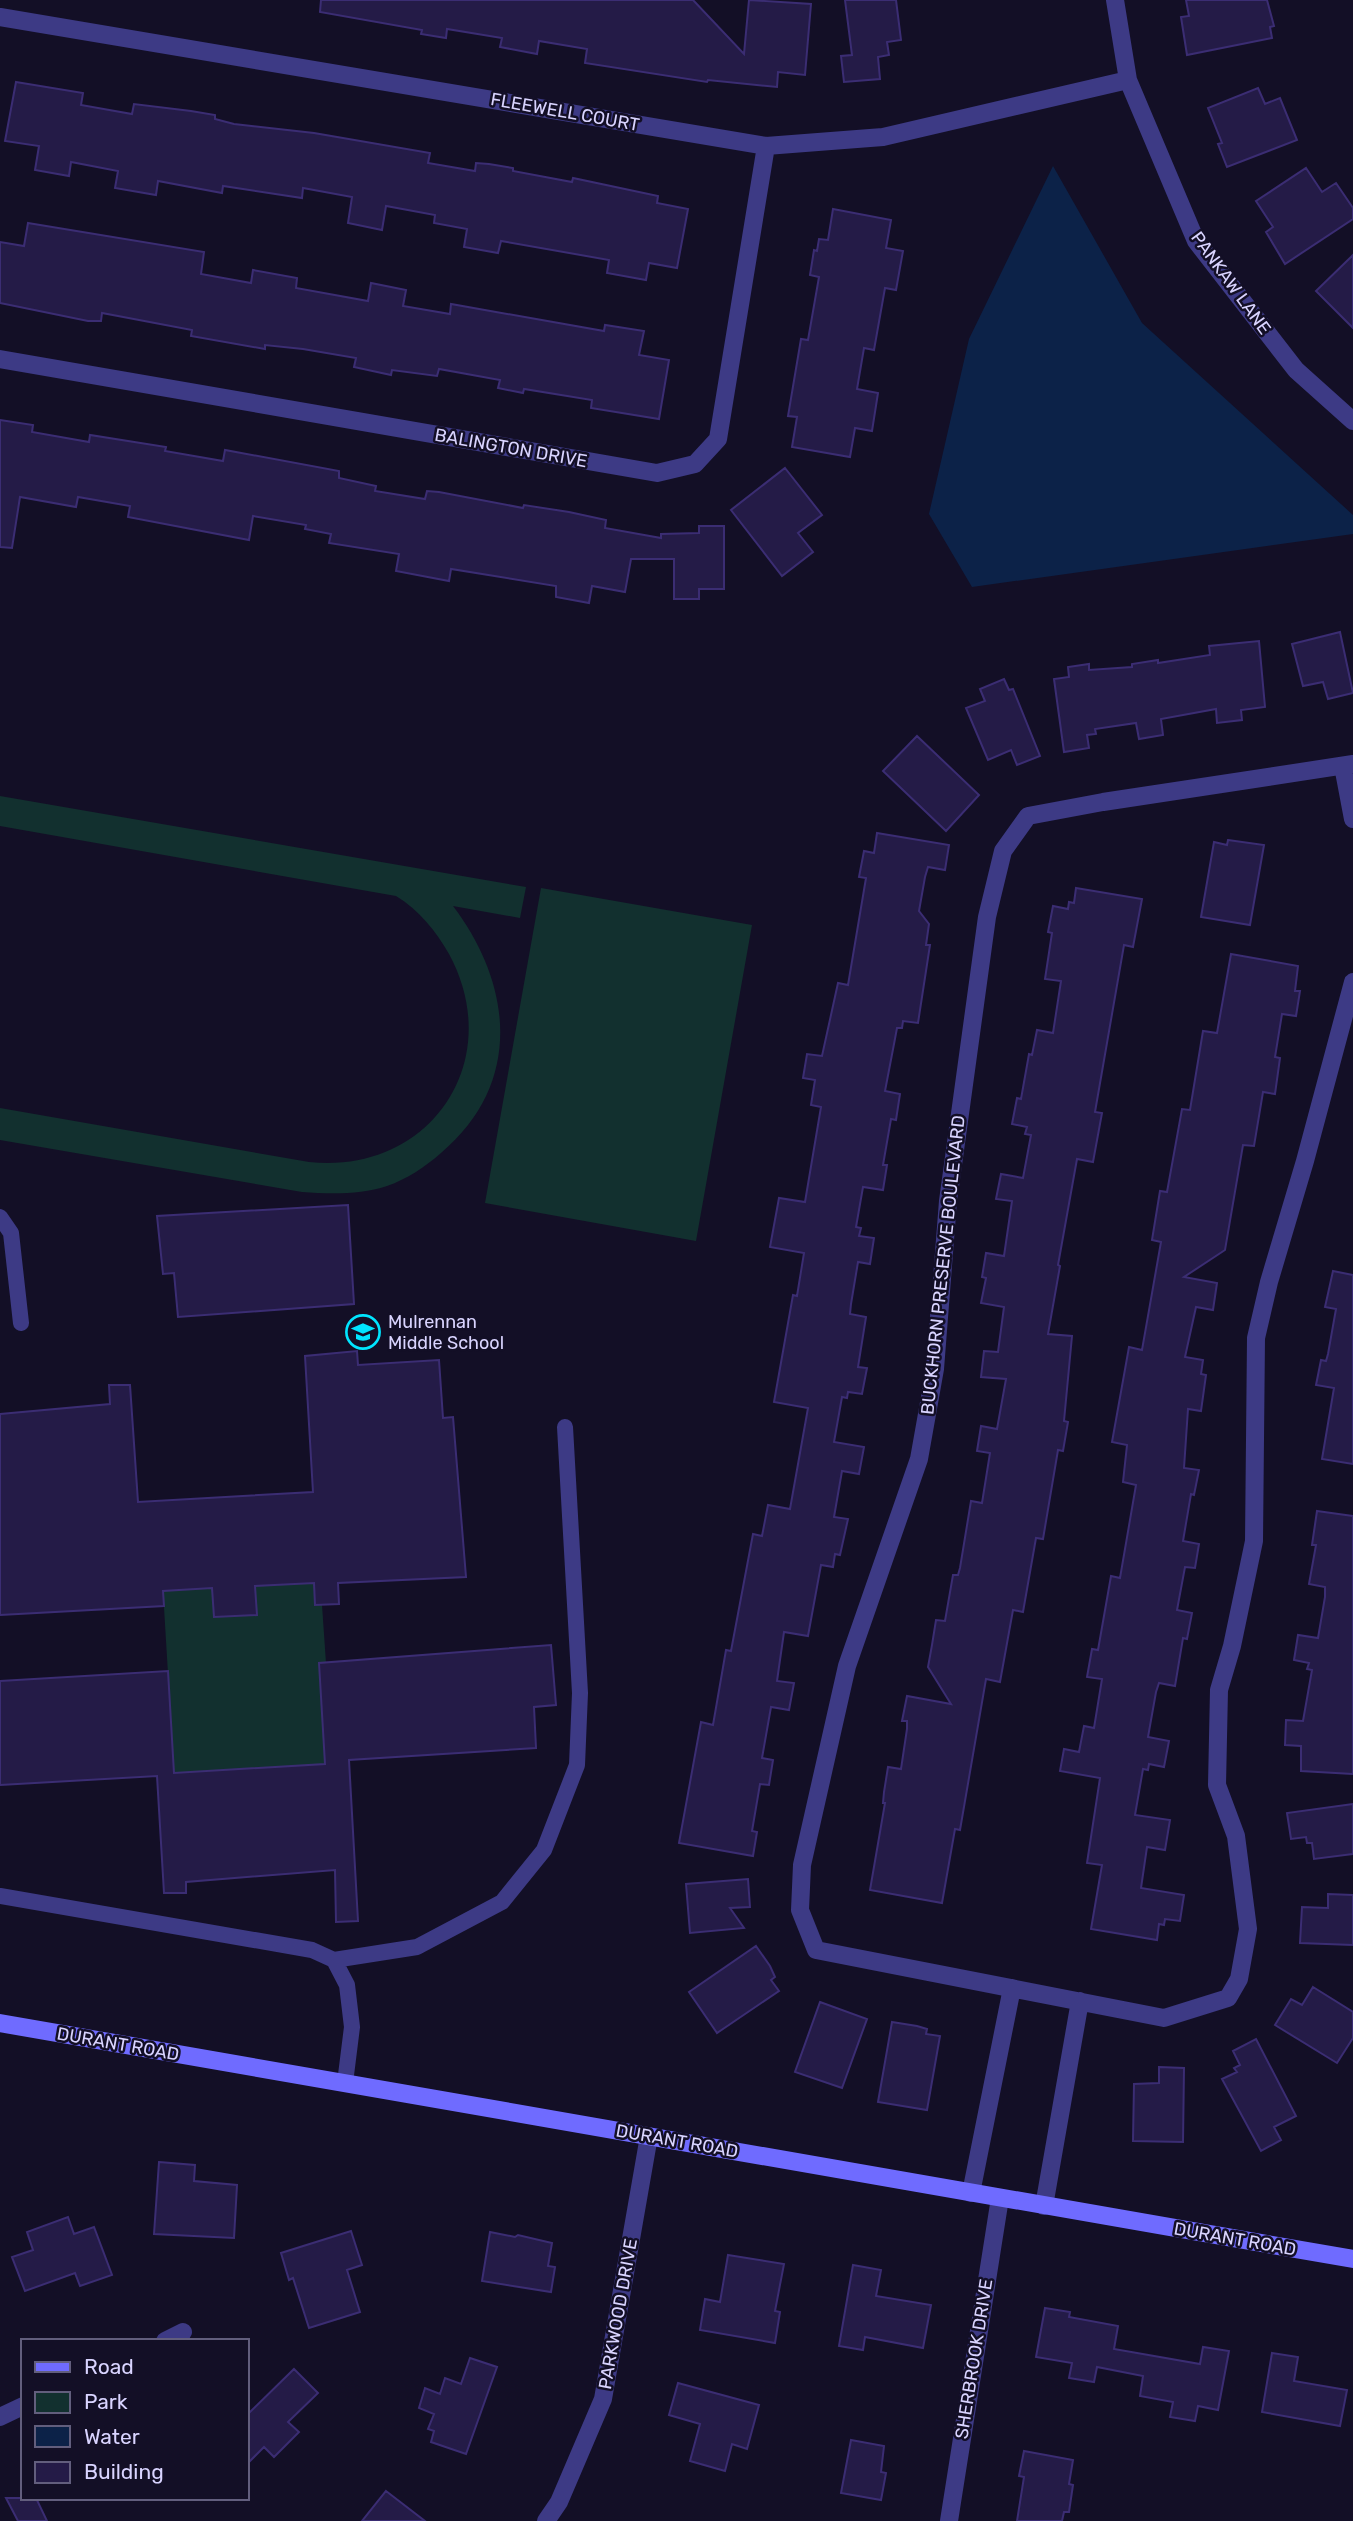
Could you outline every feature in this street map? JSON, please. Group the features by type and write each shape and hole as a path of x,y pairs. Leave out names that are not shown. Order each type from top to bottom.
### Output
{"street":[{"name":"PANKAW LANE","path":"1115,0 1128,80 1196,241 1296,370 1353,421"},
{"name":"FLEEWELL COURT","path":"0,17 766,146 883,137 1128,80"},
{"name":"BALINGTON DRIVE","path":"0,359 657,473 695,464 718,439 766,146"},
{"name":"BUCKHORN PRESERVE BOULEVARD","path":"1353,819 1348,765 1028,816 1003,851 987,917 955,1147 948,1201 935,1368 919,1459 847,1665 802,1865 800,1910 816,1950 1164,2018 1228,1998 1239,1979 1248,1929 1236,1836 1217,1785 1219,1690 1232,1646 1254,1541 1256,1338 1269,1282 1353,982"},
{"path":"971,2193 1012,1988"},
{"path":"1044,2206 1080,2001"},
{"name":"DURANT ROAD","path":"0,2023 1353,2259"},
{"name":"PARKWOOD DRIVE","path":"546,2521 558,2502 603,2399 649,2136"},
{"name":"SHERBROOK DRIVE","path":"949,2521 1000,2198"},
{"path":"169,2339 183,2332"},
{"path":"0,2417 21,2407"}],"lane":[{"path":"0,1217 11,1233 21,1323"},
{"path":"0,1896 312,1950 334,1960 417,1947 502,1902 544,1850 577,1765 580,1693 565,1427"},
{"path":"334,1960 347,1985 352,2027 345,2083"}],"green space":[{"path":"0,796 526,887 520,918 453,906 473,936 488,968 497,1001 500,1033 497,1065 486,1096 468,1126 441,1153 409,1176 377,1189 345,1193 302,1192 0,1140 0,1108 309,1162 352,1161 390,1150 422,1130 446,1103 462,1070 469,1033 465,994 449,954 426,922 396,896 0,826"},
{"path":"541,888 752,925 696,1241 485,1203"},
{"path":"314,1583 315,1605 322,1605 326,1663 319,1663 325,1764 174,1773 163,1591 212,1588 215,1617 256,1614 255,1586"}],"water":[{"path":"1053,166 1142,323 1353,515 1353,534 972,587 929,514 969,339"}],"building":[{"path":"321,0 693,0 744,54 749,0 811,4 805,75 778,72 777,87 707,82 585,63 587,49 539,41 537,54 500,47 502,38 447,29 446,38 421,34 422,30 320,12"},
{"path":"845,0 896,0 901,40 887,42 889,55 878,57 880,79 844,82 841,56 852,55"},
{"path":"1186,0 1267,0 1274,26 1270,27 1272,38 1187,55 1181,17 1189,16"},
{"path":"16,82 83,93 81,105 132,114 134,104 191,111 215,115 215,119 234,124 314,133 430,153 428,163 475,171 476,163 489,164 513,168 513,171 572,182 573,178 658,196 657,203 688,209 677,268 649,263 646,280 607,273 609,260 501,241 498,253 464,247 467,229 434,223 435,215 386,206 382,230 348,223 352,197 303,188 302,198 223,186 222,193 158,181 156,195 115,188 118,171 71,162 69,176 35,170 39,146 5,141"},
{"path":"1258,88 1265,104 1280,98 1297,140 1227,167 1218,144 1222,143 1208,108"},
{"path":"1306,168 1322,192 1336,183 1353,208 1353,219 1285,264 1266,232 1273,227 1256,201"},
{"path":"833,209 891,220 886,248 903,251 896,290 885,288 874,350 864,348 857,389 878,393 872,431 855,428 850,457 792,447 797,417 788,416 801,339 808,340 819,277 810,275 814,250 817,251 819,239 828,240"},
{"path":"28,223 204,252 201,274 251,283 253,270 297,278 296,288 368,301 371,283 406,290 403,306 450,314 451,304 604,331 605,325 644,331 639,355 669,360 659,419 591,408 592,400 524,389 523,393 498,388 500,380 439,369 437,376 392,370 391,375 354,367 356,358 265,345 265,349 191,336 192,330 102,313 101,321 88,321 0,303 0,242 24,246"},
{"path":"1353,255 1353,328 1316,291"},
{"path":"0,420 33,425 32,432 89,442 90,435 166,447 165,451 223,461 225,450 339,471 339,478 376,486 375,491 425,499 427,491 439,492 523,508 524,505 569,512 606,520 605,528 661,538 661,534 699,533 699,526 724,526 724,589 699,589 699,599 674,599 674,559 631,559 625,592 592,586 589,603 556,597 556,586 451,569 449,581 396,571 399,554 329,543 331,534 305,529 306,525 253,516 249,540 128,517 130,506 78,497 76,507 20,497 12,548 0,547"},
{"path":"785,468 822,515 798,533 813,552 782,576 731,510"},
{"path":"1340,632 1353,693 1328,699 1323,682 1303,686 1292,644"},
{"path":"1259,641 1265,707 1241,710 1242,720 1217,723 1216,709 1161,719 1163,735 1139,739 1136,723 1095,729 1096,734 1087,735 1089,748 1064,752 1054,679 1069,677 1068,667 1089,664 1089,670 1132,667 1132,664 1158,660 1158,663 1210,655 1209,646"},
{"path":"1004,679 1009,690 1013,689 1040,756 1017,765 1011,750 988,760 966,708 985,701 980,689"},
{"path":"917,736 979,795 946,831 883,771"},
{"path":"877,833 949,845 945,870 928,867 925,877 919,911 929,924 926,945 930,945 918,1023 903,1021 902,1028 897,1028 885,1091 900,1094 896,1120 891,1119 883,1165 887,1165 883,1190 863,1187 856,1227 861,1228 859,1236 874,1238 870,1264 858,1262 850,1314 866,1317 858,1367 867,1368 862,1394 848,1392 847,1398 842,1397 834,1442 864,1447 859,1474 842,1471 834,1517 848,1519 840,1555 835,1554 833,1567 821,1565 808,1636 784,1632 777,1681 794,1683 789,1710 771,1707 762,1758 773,1760 769,1785 760,1784 752,1831 757,1832 753,1856 679,1843 701,1722 713,1725 726,1650 731,1651 753,1534 762,1536 768,1505 790,1509 808,1408 774,1402 793,1295 797,1296 804,1253 770,1247 779,1198 805,1202 821,1107 811,1105 815,1080 803,1078 807,1054 822,1056 838,983 848,985 866,878 859,877 864,851 874,853"},
{"path":"1228,840 1264,845 1250,925 1201,917 1214,842 1227,845"},
{"path":"1076,888 1142,899 1133,947 1124,945 1095,1112 1102,1113 1093,1162 1077,1159 1048,1334 1072,1336 1064,1421 1068,1422 1063,1451 1058,1450 1043,1539 1036,1538 1023,1612 1013,1610 1000,1682 986,1679 960,1830 955,1829 942,1903 870,1890 885,1803 888,1767 901,1769 907,1729 907,1721 902,1721 907,1696 951,1704 928,1667 936,1620 945,1621 953,1575 958,1575 960,1568 971,1501 982,1503 990,1453 977,1451 981,1426 997,1429 1006,1379 981,1377 984,1351 998,1352 1004,1307 981,1303 986,1278 982,1277 986,1253 1004,1256 1012,1201 996,1199 1001,1174 1023,1178 1031,1135 1025,1134 1027,1127 1012,1124 1017,1098 1021,1099 1029,1054 1032,1055 1037,1030 1053,1033 1061,981 1045,979 1052,933 1048,932 1053,906 1068,909 1069,902 1074,903"},
{"path":"1231,954 1298,966 1295,991 1300,991 1296,1016 1282,1014 1275,1057 1280,1058 1275,1094 1263,1092 1254,1146 1243,1145 1225,1250 1184,1277 1217,1283 1213,1310 1196,1307 1185,1357 1203,1360 1201,1374 1206,1375 1201,1411 1188,1409 1184,1468 1199,1470 1194,1495 1191,1494 1183,1541 1199,1544 1195,1568 1185,1567 1177,1610 1192,1613 1187,1639 1183,1638 1175,1686 1159,1683 1156,1692 1148,1737 1169,1741 1164,1767 1149,1764 1148,1770 1143,1769 1135,1815 1170,1820 1165,1850 1147,1847 1141,1888 1184,1895 1180,1921 1165,1919 1164,1925 1159,1924 1157,1940 1091,1929 1102,1865 1087,1863 1100,1778 1060,1771 1064,1749 1079,1752 1084,1726 1094,1728 1102,1679 1087,1677 1092,1649 1098,1650 1111,1576 1120,1578 1136,1485 1123,1482 1127,1445 1112,1442 1129,1347 1142,1350 1161,1242 1152,1240 1160,1191 1167,1192 1182,1109 1190,1110 1203,1031 1217,1033"},
{"path":"348,1205 354,1304 178,1317 174,1273 163,1274 157,1216"},
{"path":"1333,1271 1353,1275 1353,1464 1322,1459 1334,1388 1316,1385 1321,1360 1326,1361 1328,1354 1336,1309 1325,1307"},
{"path":"357,1351 358,1365 439,1360 443,1418 453,1417 466,1577 338,1583 339,1604 315,1605 314,1583 255,1586 257,1615 214,1617 212,1588 163,1591 164,1606 0,1615 0,1414 110,1404 109,1385 130,1385 138,1502 313,1492 305,1356"},
{"path":"1317,1511 1353,1516 1353,1774 1301,1771 1301,1746 1285,1745 1286,1720 1303,1721 1312,1670 1307,1669 1309,1663 1294,1660 1298,1635 1318,1638 1325,1597 1325,1587 1309,1584 1316,1545 1312,1545"},
{"path":"551,1645 556,1705 534,1707 536,1748 349,1760 358,1921 336,1922 335,1870 186,1882 186,1893 164,1893 157,1776 0,1785 0,1681 168,1671 174,1773 325,1764 319,1663"},
{"path":"1353,1804 1353,1854 1314,1859 1312,1843 1307,1843 1306,1837 1291,1839 1287,1813"},
{"path":"748,1879 750,1907 730,1908 744,1928 690,1933 686,1884"},
{"path":"1328,1894 1353,1895 1353,1945 1300,1943 1302,1907 1328,1908"},
{"path":"756,1946 770,1966 775,1977 771,1980 779,1991 717,2033 689,1992"},
{"path":"1313,1987 1353,2012 1353,2038 1337,2063 1275,2025 1291,1999 1302,2005"},
{"path":"820,2002 867,2019 842,2088 795,2072"},
{"path":"892,2022 917,2026 927,2029 926,2034 940,2036 927,2110 878,2102"},
{"path":"1256,2039 1296,2116 1274,2127 1281,2140 1261,2151 1222,2079 1237,2072 1234,2068 1240,2065 1233,2051"},
{"path":"1159,2067 1184,2068 1183,2142 1133,2141 1134,2084 1159,2083"},
{"path":"159,2162 195,2165 194,2181 237,2185 234,2238 154,2234"},
{"path":"68,2217 74,2234 94,2227 112,2275 80,2286 75,2273 25,2291 12,2257 33,2250 27,2232"},
{"path":"351,2231 362,2265 347,2270 360,2312 309,2328 293,2278 289,2280 281,2253"},
{"path":"490,2232 552,2243 548,2266 555,2267 551,2292 482,2281"},
{"path":"728,2255 784,2264 775,2311 780,2312 775,2343 700,2330 705,2299 720,2302"},
{"path":"853,2265 881,2270 876,2296 931,2305 923,2348 865,2337 863,2350 839,2346"},
{"path":"1045,2308 1070,2312 1069,2317 1118,2326 1114,2349 1200,2364 1203,2347 1229,2351 1218,2410 1198,2406 1195,2421 1170,2417 1173,2402 1140,2396 1143,2376 1097,2367 1094,2382 1069,2378 1072,2363 1036,2357"},
{"path":"1272,2353 1298,2357 1294,2381 1347,2390 1340,2426 1262,2412"},
{"path":"470,2358 497,2367 466,2454 431,2442 434,2431 428,2429 434,2414 419,2408 425,2388 440,2394 445,2378 461,2384"},
{"path":"294,2369 318,2393 288,2422 299,2432 274,2457 264,2447 248,2463 248,2414"},
{"path":"678,2383 759,2405 747,2449 732,2444 725,2471 690,2461 700,2424 669,2415"},
{"path":"851,2440 884,2446 881,2472 886,2473 881,2500 841,2493"},
{"path":"1024,2451 1073,2460 1069,2484 1073,2485 1069,2512 1064,2512 1062,2521 1017,2521 1024,2477 1019,2476"},
{"path":"386,2491 425,2521 362,2521"},
{"path":"6,2498 37,2500 47,2521 18,2521"}],"place":[{"name":"Mulrennan Middle School","path":"363,1332"}]}
